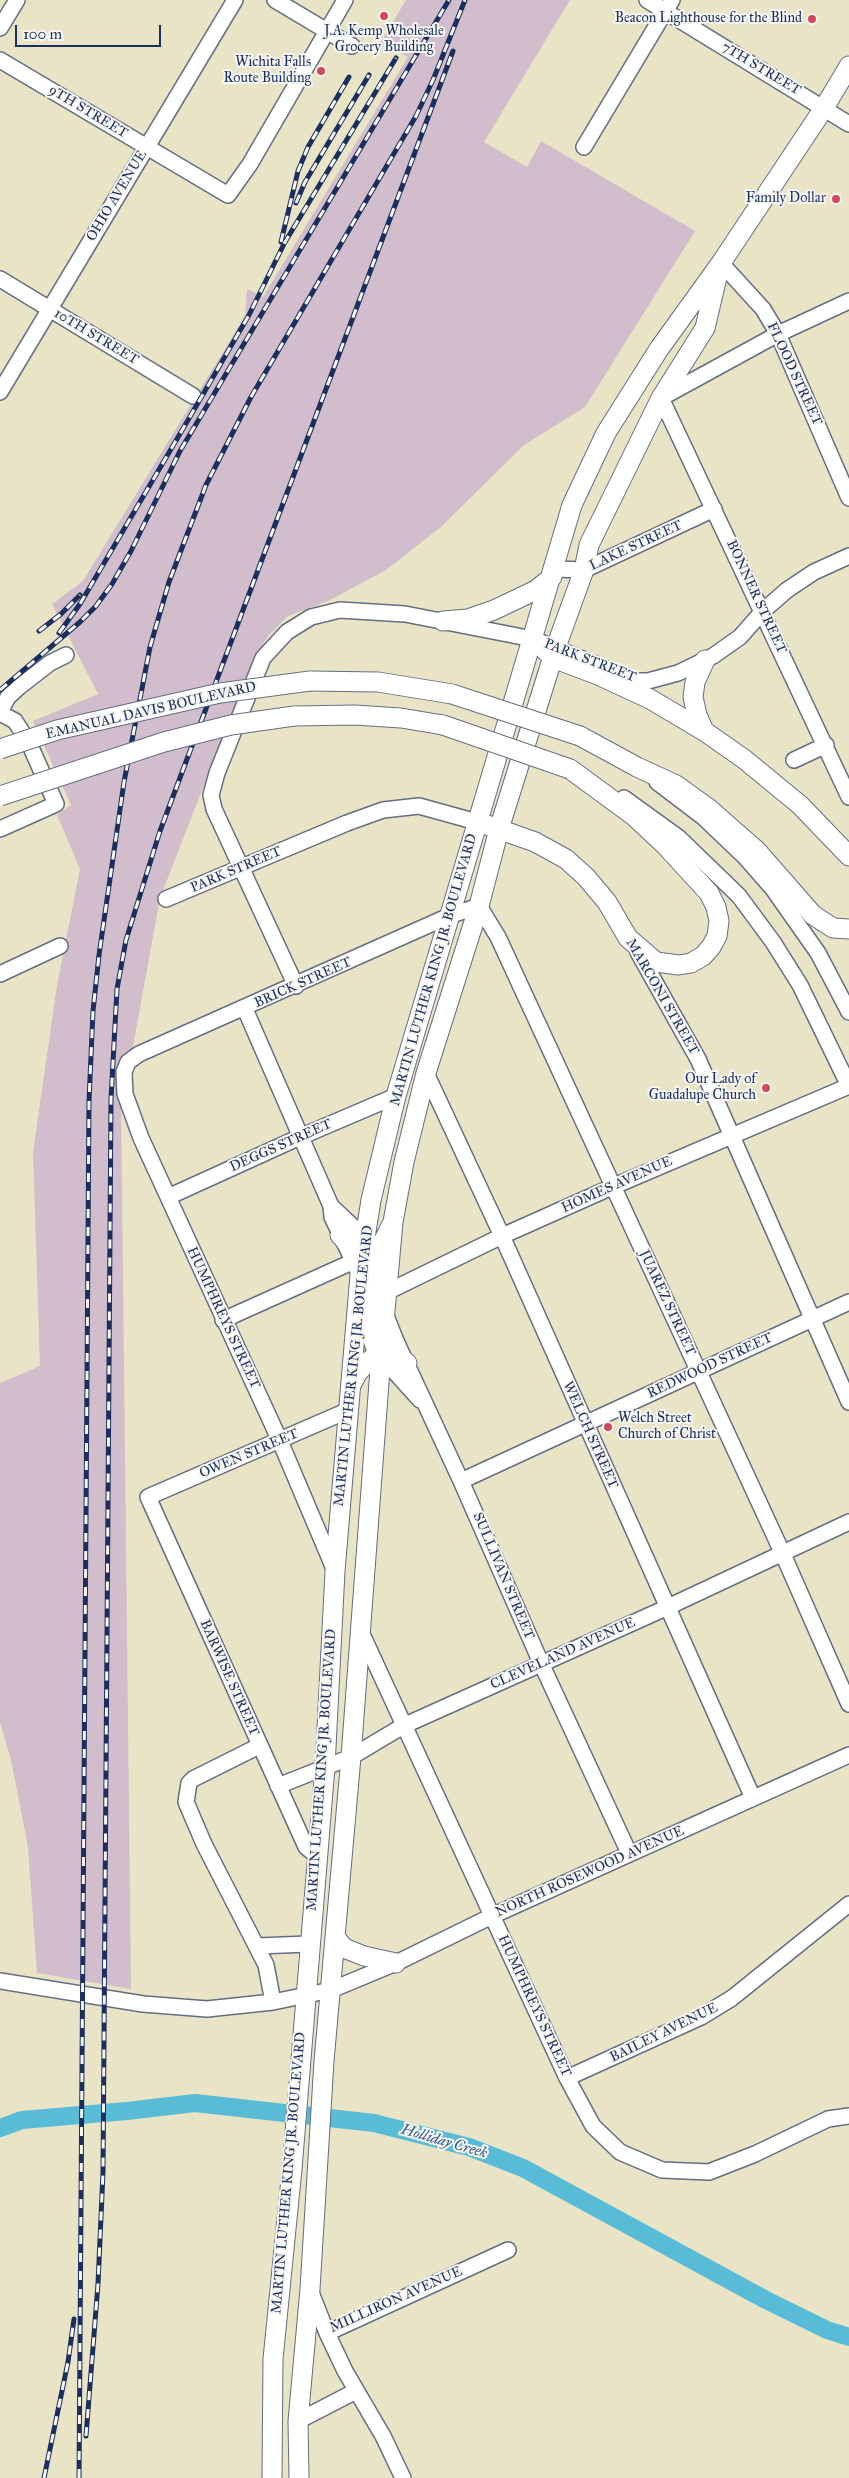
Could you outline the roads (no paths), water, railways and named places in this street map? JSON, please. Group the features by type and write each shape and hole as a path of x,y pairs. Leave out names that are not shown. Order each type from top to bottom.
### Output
{"main road":[{"name":"MARTIN LUTHER KING JR. BOULEVARD","path":"299,2478 298,2421 310,2289 324,2061 318,1993 309,1944 325,1766 335,1571 363,1255 371,1200 396,1096 572,505 606,433 659,349 721,263 824,108 849,66"},
{"name":"MARTIN LUTHER KING JR. BOULEVARD","path":"272,2478 272,2359 292,2169 299,2062 335,1936 351,1757 359,1629 381,1356 393,1222 404,1162 426,1073 479,906 499,829 554,652 584,570 589,546 661,398 705,328 721,263"},
{"path":"443,621 468,619 494,610 536,590 553,573"},
{"path":"532,640 650,699 704,731 744,759 800,805 849,856"},
{"path":"704,731 697,715 693,697 695,682 705,660"},
{"name":"EMANUAL DAVIS BOULEVARD","path":"0,750 57,730 220,693 310,681 378,682 452,694 580,736 636,767"},
{"path":"0,796 164,742 231,725 294,716 355,715 402,718 444,725 570,769 634,816 665,845 695,875 709,893 716,907 719,921 717,936 711,948 691,963 668,965 656,962 628,938"},
{"path":"0,736 24,731 57,730"},
{"path":"636,767 676,785 708,808 756,851 822,923 833,928 849,929"},
{"name":"MARCONI STREET","path":"477,822 535,842 566,858 586,877 607,902 628,938"},
{"path":"340,1234 349,1245 363,1255 383,1242 393,1222"},
{"path":"351,1386 358,1372 370,1360 381,1356 400,1358 407,1363"},
{"path":"316,1860 322,1899 318,1993"},
{"path":"335,1936 344,1948 364,1956 396,1963"},
{"path":"271,2423 298,2421"}],"street":[{"path":"0,28 17,0"},
{"name":"OHIO AVENUE","path":"0,392 235,0"},
{"path":"275,0 352,46"},
{"path":"327,31 345,0"},
{"name":"7TH STREET","path":"647,0 669,6 849,124"},
{"path":"584,147 669,6"},
{"name":"9TH STREET","path":"0,60 228,195 250,164 327,31"},
{"name":"FLOOD STREET","path":"721,263 763,309 778,334 849,498"},
{"name":"10TH STREET","path":"0,279 193,396"},
{"path":"661,398 778,334 849,301"},
{"name":"BONNER STREET","path":"661,398 849,796"},
{"name":"LAKE STREET","path":"553,573 584,570 714,509"},
{"name":"PARK STREET","path":"554,652 638,681 661,678 705,660 740,637 763,611 804,578 849,556"},
{"path":"296,986 212,803 211,795 215,780 263,658 287,632 311,617 340,610 406,614 532,640"},
{"path":"0,829 56,804 29,743 15,721 0,712 8,697 25,682 50,663 66,655"},
{"path":"794,760 826,745"},
{"path":"636,767 703,817 745,857 773,889 818,953 849,1012"},
{"path":"570,769 609,788 655,820 708,864 739,896 773,942 800,985 849,1086"},
{"name":"PARK STREET","path":"166,899 242,869 347,822 383,810 419,806 477,822"},
{"name":"BRICK STREET","path":"128,1062 138,1054 245,1009 449,916 479,906"},
{"name":"JUAREZ STREET","path":"479,906 498,937 782,1552 849,1704"},
{"name":"MARCONI STREET","path":"628,938 647,965 698,1059 849,1402"},
{"path":"0,974 60,946"},
{"name":"SULLIVAN STREET","path":"245,1009 331,1206 363,1255 376,1283 385,1316 462,1481 540,1663 629,1853"},
{"name":"HUMPHREYS STREET","path":"128,1062 124,1072 129,1106 223,1320 280,1441 335,1571"},
{"name":"WELCH STREET","path":"426,1073 502,1236 754,1798"},
{"name":"HOMES AVENUE","path":"387,1292 502,1236 612,1186 849,1086"},
{"name":"DEGGS STREET","path":"168,1197 300,1136 396,1096"},
{"name":"SULLIVAN STREET","path":"331,1206 332,1217 340,1234"},
{"path":"223,1320 363,1255"},
{"name":"SULLIVAN STREET","path":"363,1255 370,1296 372,1317 371,1340 374,1349 399,1379 428,1408"},
{"name":"REDWOOD STREET","path":"462,1481 849,1302"},
{"name":"OWEN STREET","path":"148,1497 349,1410"},
{"name":"BARWISE STREET","path":"148,1497 259,1746 306,1847 316,1860"},
{"name":"CLEVELAND AVENUE","path":"278,1786 351,1757 403,1726 668,1607 849,1522"},
{"name":"HUMPHREYS STREET","path":"359,1629 567,2078 593,2126 620,2152 662,2170 709,2172 755,2154 819,2122 849,2116"},
{"path":"259,1746 203,1772 190,1782 186,1802 188,1810 266,1965 274,2002"},
{"name":"NORTH ROSEWOOD AVENUE","path":"0,1980 112,1999 181,2008 207,2009 274,2002 318,1993 396,1963 492,1916 629,1853 849,1755"},
{"name":"BAILEY AVENUE","path":"567,2078 701,2017 732,1998 849,1904"},
{"path":"257,1946 309,1944"},
{"name":"MILLIRON AVENUE","path":"310,2289 327,2334 508,2250"},
{"path":"327,2334 356,2391 383,2436 403,2478"},
{"path":"298,2421 356,2391"}],"waterway":[{"name":"Holliday Creek","path":"0,2128 22,2120 195,2103 374,2123 469,2147 523,2168 766,2300 827,2330 849,2337"}],"railway":[{"path":"0,690 80,622 96,606 112,584 131,551 180,451 449,0"},
{"path":"79,2478 89,1101 93,1011 99,955 124,782 150,647 169,582 206,485 251,397 416,116 433,80 465,0"},
{"path":"86,2436 98,2284 103,2172 111,1099 117,989 126,940 160,831 453,51"},
{"path":"59,633 80,604 184,427 249,315 285,242 396,58"},
{"path":"296,203 305,182 369,75"},
{"path":"281,242 298,171 308,147 349,77"},
{"path":"39,631 61,614 80,595"},
{"path":"44,2478 68,2362 74,2319"}],"place":[{"name":"J.A. Kemp Wholesale Grocery Building","path":"384,16"},
{"name":"Beacon Lighthouse for the Blind","path":"812,19"},
{"name":"Wichita Falls Route Building","path":"321,71"},
{"name":"Family Dollar","path":"836,199"},
{"name":"Our Lady of Guadalupe Church","path":"766,1088"},
{"name":"Welch Street Church of Christ","path":"608,1427"}]}
